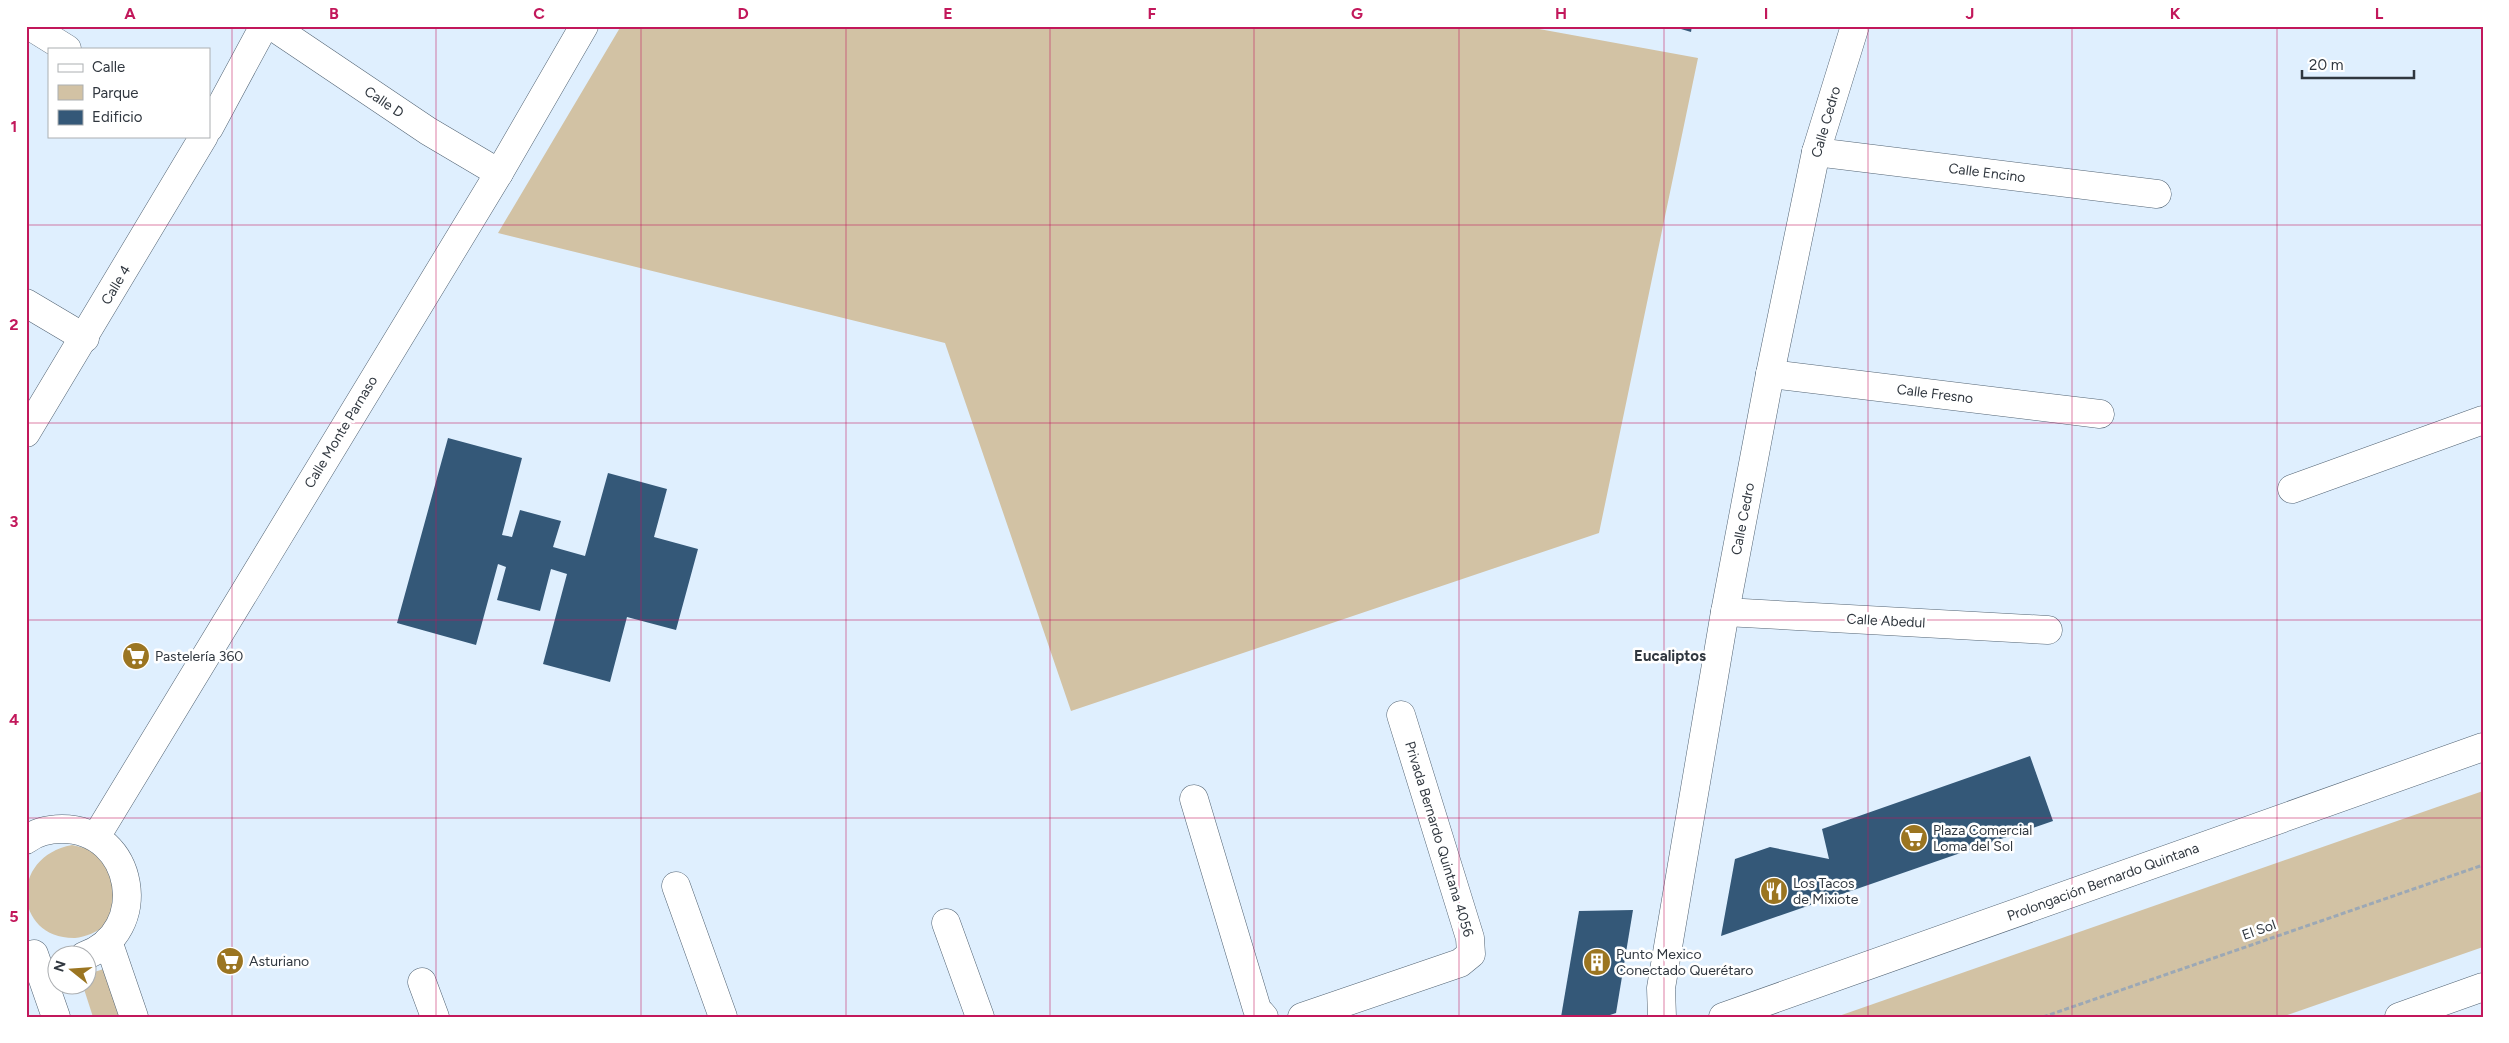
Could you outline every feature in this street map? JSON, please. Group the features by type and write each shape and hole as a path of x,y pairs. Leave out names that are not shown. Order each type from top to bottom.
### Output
{"street":[{"path":"30,26 66,48"},
{"path":"210,126 264,26"},
{"name":"Calle D","path":"272,26 428,131 500,173"},
{"name":"Calle Monte Parnaso","path":"96,837 500,173 584,26"},
{"name":"Calle Cedro","path":"1662,1017 1661,988 1725,612 1770,374 1816,152 1854,26"},
{"name":"Calle 4","path":"26,433 85,338 203,138"},
{"name":"Calle Encino","path":"1816,152 2157,194"},
{"path":"26,303 85,338"},
{"name":"Calle Fresno","path":"1770,374 2100,414"},
{"path":"2292,489 2483,420"},
{"name":"Calle Abedul","path":"1725,612 2048,630"},
{"name":"Privada Bernardo Quintana 4056","path":"1302,1017 1355,1008 1460,963 1471,954 1470,938 1402,715"},
{"name":"Prolongación Bernardo Quintana","path":"1724,1017 2483,747"},
{"path":"1194,799 1257,1009 1264,1017"},
{"path":"26,840 51,829 74,829 96,837 111,850 122,867 128,886 127,906 120,925 108,941 98,948"},
{"path":"676,886 722,1017"},
{"path":"946,923 980,1017"},
{"path":"108,941 134,1017"},
{"path":"39,954 56,1017"},
{"path":"422,982 435,1017"},
{"path":"2399,1017 2483,988"}],"path":[{"name":"El Sol","path":"2042,1017 2483,865"}],"green space":[{"path":"621,26 1523,26 1698,58 1599,533 1071,711 945,343 498,233"},
{"path":"2483,791 2483,947 2282,1017 1836,1017"},
{"path":"72,845 84,848 100,856 108,868 119,896 106,924 91,934 75,938 55,935 40,926 30,912 27,896 29,880 37,865 51,852"},
{"path":"110,967 127,1017 93,1017 86,996 98,996 98,971"}],"building":[{"path":"1671,26 1692,26 1691,32"},
{"path":"448,438 522,458 502,535 512,537 520,510 561,521 553,547 585,556 608,473 667,489 654,537 698,549 676,630 627,617 610,682 543,664 567,574 551,569 540,611 497,600 506,567 498,564 476,645 397,623"},
{"name":"Plaza Comercial Loma del Sol","path":"2030,756 2053,821 1721,936 1735,859 1770,847 1829,859 1822,829"},
{"name":"Punto Mexico Conectado Querétaro","path":"1633,910 1616,1013 1604,1017 1561,1017 1579,911"}],"place":[{"name":"Pastelería 360","path":"136,656"},
{"name":"Plaza Comercial Loma del Sol","path":"1914,838"},
{"name":"Los Tacos de Mixiote","path":"1774,891"},
{"name":"Asturiano","path":"230,961"},
{"name":"Punto Mexico Conectado Querétaro","path":"1597,962"}],"district":[{"name":"Eucaliptos","path":"1670,656"}]}
